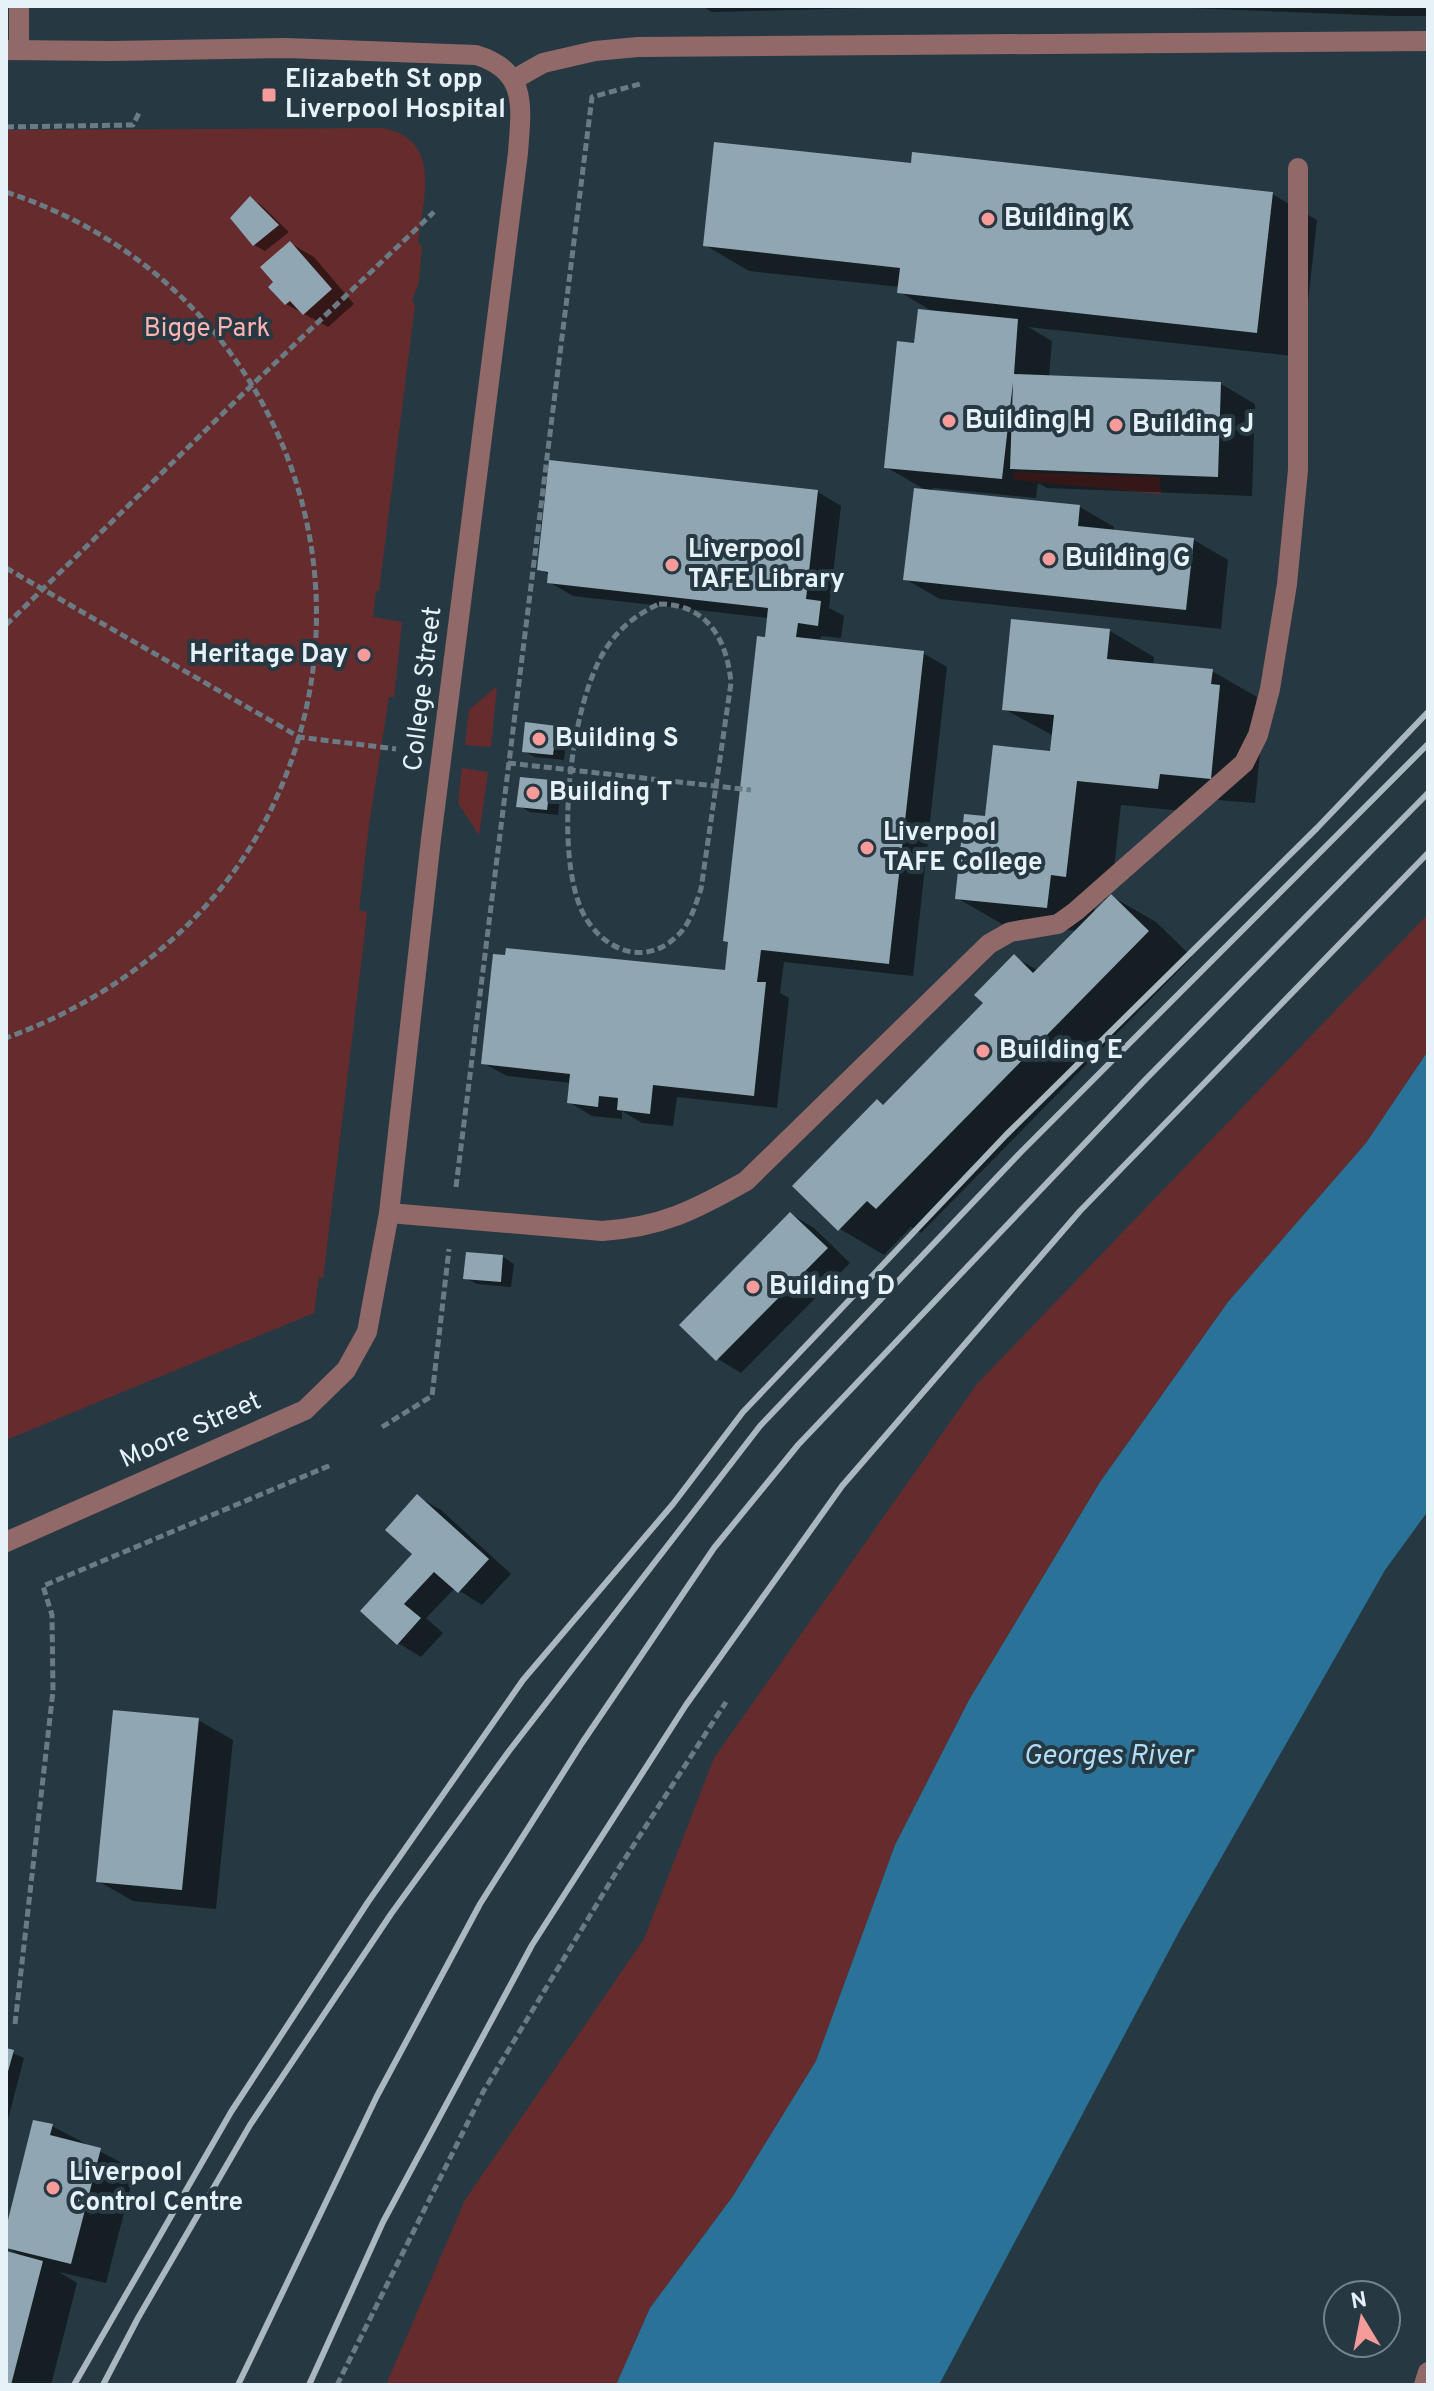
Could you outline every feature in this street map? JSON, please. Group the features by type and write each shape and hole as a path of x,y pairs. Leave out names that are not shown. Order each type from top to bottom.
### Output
{"street":[{"path":"19,6 12,50 286,48 449,53 476,55 496,61 513,80 543,63 595,51 638,47 1428,41"},
{"name":"College Street","path":"367,1332 389,1213 431,839 518,153 521,101 513,80"},
{"path":"389,1213 616,1230 668,1221 708,1203 746,1181 989,944 1010,932 1058,924 1244,763 1258,735 1270,689 1287,584 1298,470 1298,168"},
{"name":"Moore Street","path":"6,1542 305,1410 346,1370 367,1332"},
{"path":"1424,2385 1428,2372"}],"path":[{"path":"382,1427 432,1396 592,97 640,84"},
{"path":"6,127 133,125 140,111"},
{"path":"6,192 43,204 107,237 165,279 215,331 253,384 287,454 308,523 316,594 314,666 299,737 268,814 239,863 196,917 144,965 85,1003 49,1022 6,1038"},
{"path":"6,625 434,212"},
{"path":"6,568 299,737 396,749"},
{"path":"659,604 677,604 692,609 708,622 721,640 729,662 731,683 716,786 701,889 692,916 677,937 662,946 642,952 609,945 593,929 581,908 572,869 568,827 571,770 591,678 605,649 624,626 642,611 659,604"},
{"path":"508,763 751,790"},
{"path":"15,2024 53,1691 52,1615 43,1586 331,1465"},
{"path":"337,2385 483,2092 617,1871 726,1702"}],"green space":[{"name":"Bigge Park","path":"383,128 402,135 414,145 422,158 425,173 418,242 422,247 419,282 412,300 415,305 379,591 376,591 373,617 402,622 394,697 389,697 369,825 359,910 367,912 365,932 323,1279 319,1276 314,1313 6,1440 6,130"},
{"path":"1013,472 1160,477 1161,494 1015,480"},
{"path":"497,686 491,747 465,745 469,710"},
{"path":"462,768 488,772 479,835 458,803"},
{"path":"1428,914 1428,1051 1366,1143 1228,1302 1100,1482 969,1700 895,1845 816,2061 733,2196 650,2308 616,2385 386,2385 465,2200 644,1939 714,1758 977,1384"}],"water":[{"name":"Georges River","path":"1428,1051 1428,1511 1385,1570 1180,1930 939,2385 616,2385 650,2308 733,2196 816,2061 895,1845 969,1700 1100,1482 1228,1302 1366,1143"}],"building":[{"name":"Building K","path":"714,142 911,163 912,152 1273,192 1257,333 897,293 900,268 703,246"},
{"path":"250,196 279,225 253,246 230,218"},
{"path":"290,241 332,289 303,315 290,301 285,305 268,287 273,282 260,267"},
{"path":"918,309 1018,319 1014,374 1221,382 1218,477 1010,469 1013,382 1002,479 884,468 897,341 914,343"},
{"path":"549,460 818,490 806,599 821,601 818,626 798,623 796,637 924,651 889,964 761,950 757,982 766,982 754,1096 653,1085 650,1114 617,1110 618,1098 599,1096 598,1107 567,1103 570,1074 481,1064 493,954 505,955 506,948 725,970 728,942 723,941 757,636 765,637 768,608 547,583 548,572 537,570"},
{"name":"Building G","path":"914,488 1080,505 1078,526 1194,538 1186,610 903,580"},
{"path":"1011,619 1110,629 1107,659 1213,669 1211,684 1220,685 1211,779 1160,774 1158,789 1077,781 1066,877 1051,875 1047,908 955,899 964,814 985,816 993,745 1050,751 1054,715 1002,710"},
{"name":"Building S","path":"525,722 557,726 553,755 522,752"},
{"name":"Building T","path":"520,777 551,780 547,810 516,807"},
{"name":"Building E","path":"1111,894 1149,931 876,1209 867,1201 838,1231 792,1186 877,1099 883,1105 983,1003 974,995 1014,954 1033,973"},
{"name":"Building D","path":"790,1212 828,1248 716,1361 679,1325"},
{"path":"466,1252 503,1255 501,1282 463,1279"},
{"path":"417,1494 489,1559 458,1593 434,1572 404,1604 421,1618 397,1645 360,1611 412,1554 385,1530"},
{"path":"113,1710 199,1718 182,1890 96,1882"},
{"path":"6,2048 14,2050 7,2075 6,2075"},
{"name":"Liverpool Control Centre","path":"33,2120 53,2124 50,2135 101,2148 71,2264 6,2248 6,2228"},
{"path":"6,2251 43,2261 11,2385 6,2385"}],"railway":[{"path":"74,2385 231,2112 368,1902 523,1680 673,1504 743,1412 1006,1135 1317,828 1428,712"},
{"path":"103,2385 138,2318 250,2125 391,1914 509,1751 760,1426 1021,1152 1428,744"},
{"path":"238,2385 377,2096 480,1904 582,1743 714,1548 798,1445 1145,1080 1428,793"},
{"path":"309,2385 383,2222 532,1945 686,1705 842,1486 1080,1211 1428,853"}],"place":[{"name":"Elizabeth St opp Liverpool Hospital","path":"269,95"},
{"name":"Building K","path":"988,219"},
{"name":"Building H","path":"949,421"},
{"name":"Building J","path":"1116,425"},
{"name":"Building G","path":"1049,559"},
{"name":"Liverpool TAFE Library","path":"672,565"},
{"name":"Heritage Day","path":"364,655"},
{"name":"Building S","path":"539,739"},
{"name":"Building T","path":"533,793"},
{"name":"Liverpool TAFE College","path":"867,848"},
{"name":"Building E","path":"983,1051"},
{"name":"Building D","path":"753,1287"},
{"name":"Liverpool Control Centre","path":"53,2188"}]}
